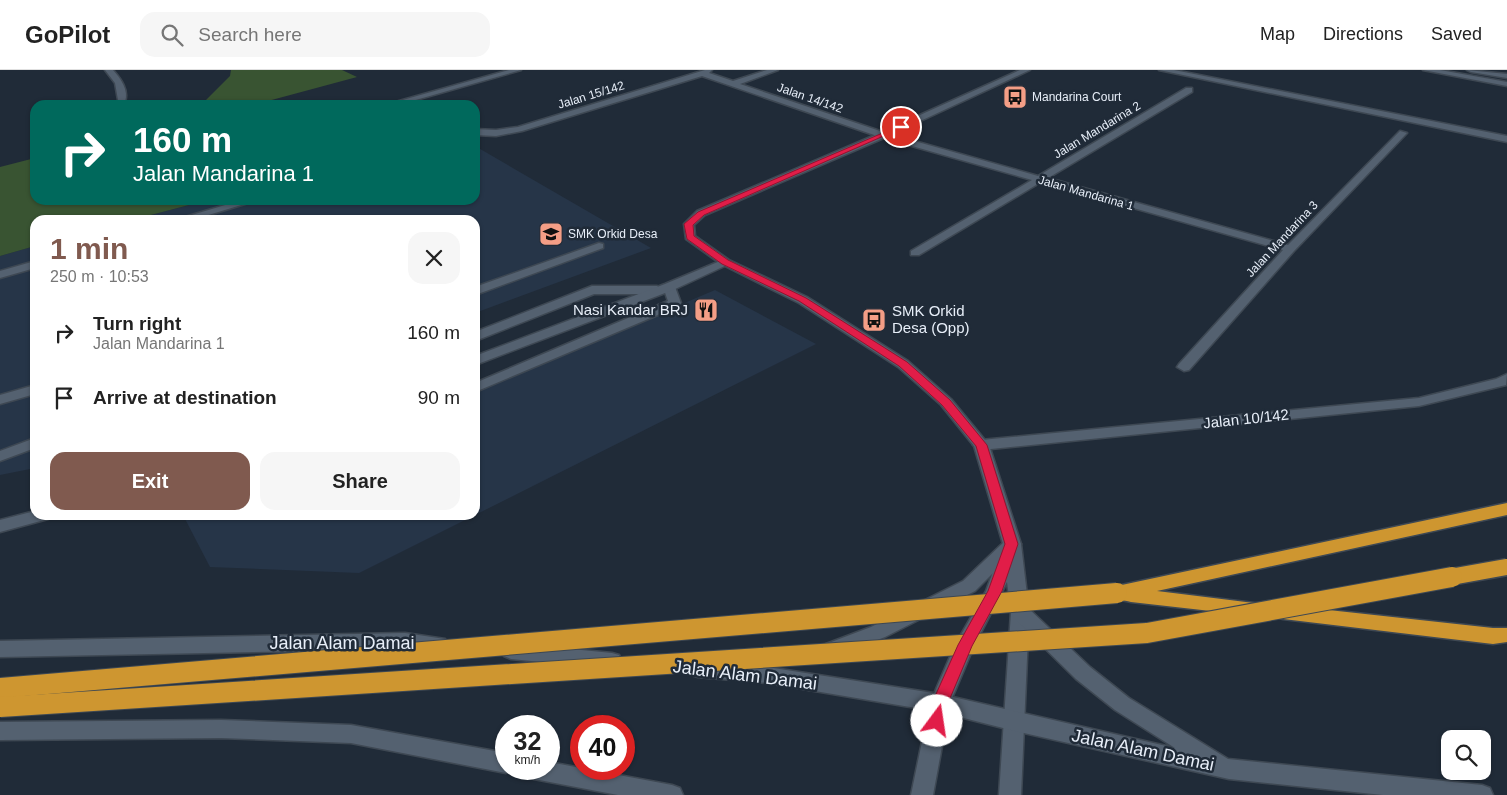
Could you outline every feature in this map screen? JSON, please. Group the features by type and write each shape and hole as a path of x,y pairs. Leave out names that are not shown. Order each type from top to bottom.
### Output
{"highway":[{"path":"0,688 1117,593 1507,509"},
{"path":"0,707 1147,633 1507,568"},
{"path":"1117,593 1493,636 1507,635"}],"street":[{"path":"108,70 117,78 123,94 122,100"},
{"path":"417,100 516,70"},
{"name":"Jalan 15/142","path":"480,132 496,133 519,129 711,70"},
{"path":"735,83 774,70"},
{"path":"1010,795 1020,612 1012,544 981,445 946,402 903,364 803,300 725,262 690,237 688,224 701,213 883,135 1026,70"},
{"path":"1163,70 1507,139"},
{"path":"1427,70 1507,84"},
{"path":"1471,70 1507,76"},
{"name":"Jalan 14/142","path":"701,73 883,135"},
{"name":"Jalan Mandarina 2","path":"915,253 1189,90"},
{"name":"Jalan Mandarina 3","path":"1184,367 1290,250 1403,133"},
{"name":"Jalan Mandarina 1","path":"883,135 1290,250"},
{"path":"198,215 235,205"},
{"path":"480,289 599,246"},
{"path":"480,359 663,289 725,262"},
{"path":"0,275 30,266"},
{"path":"480,335 592,290 663,289"},
{"path":"480,386 675,303 663,289"},
{"name":"Jalan 10/142","path":"981,445 1419,402 1501,382 1507,378"},
{"path":"0,400 30,391"},
{"path":"0,456 30,445"},
{"path":"0,526 30,518"},
{"path":"767,675 878,632 969,586 1012,544"},
{"path":"922,795 940,703 965,645 995,591 1012,544"},
{"path":"1020,612 1083,673 1122,704 1229,769"},
{"name":"Jalan Alam Damai","path":"0,649 405,641 767,675 940,703 1015,722 1229,769 1482,795"},
{"path":"0,731 221,729 351,734 495,761"},
{"path":"560,774 672,795"}],"shaded area":[{"name":"SMK Orkid Desa","path":"480,149 651,248 480,311 480,215 151,215 189,205 480,205"},
{"path":"30,247 30,469 0,475 0,256"},
{"path":"715,290 816,344 480,512 480,390"},
{"path":"186,520 465,520 359,573 210,567"}],"green space":[{"path":"231,70 342,70 357,77 272,100 206,100 230,76"},
{"path":"30,159 30,205 189,205 151,215 30,215 30,247 0,256 0,167"}],"place":[{"name":"Mandarina Court","path":"1015,97"},
{"name":"SMK Orkid Desa","path":"551,234"},
{"name":"Nasi Kandar BRJ","path":"706,310"},
{"name":"SMK Orkid Desa (Opp)","path":"874,320"}],"route":[{"path":"901,127 701,213 688,224 690,237 725,262 803,300 903,364 946,402 981,445 1012,544 995,591 965,645 940,703 937,721"}]}
